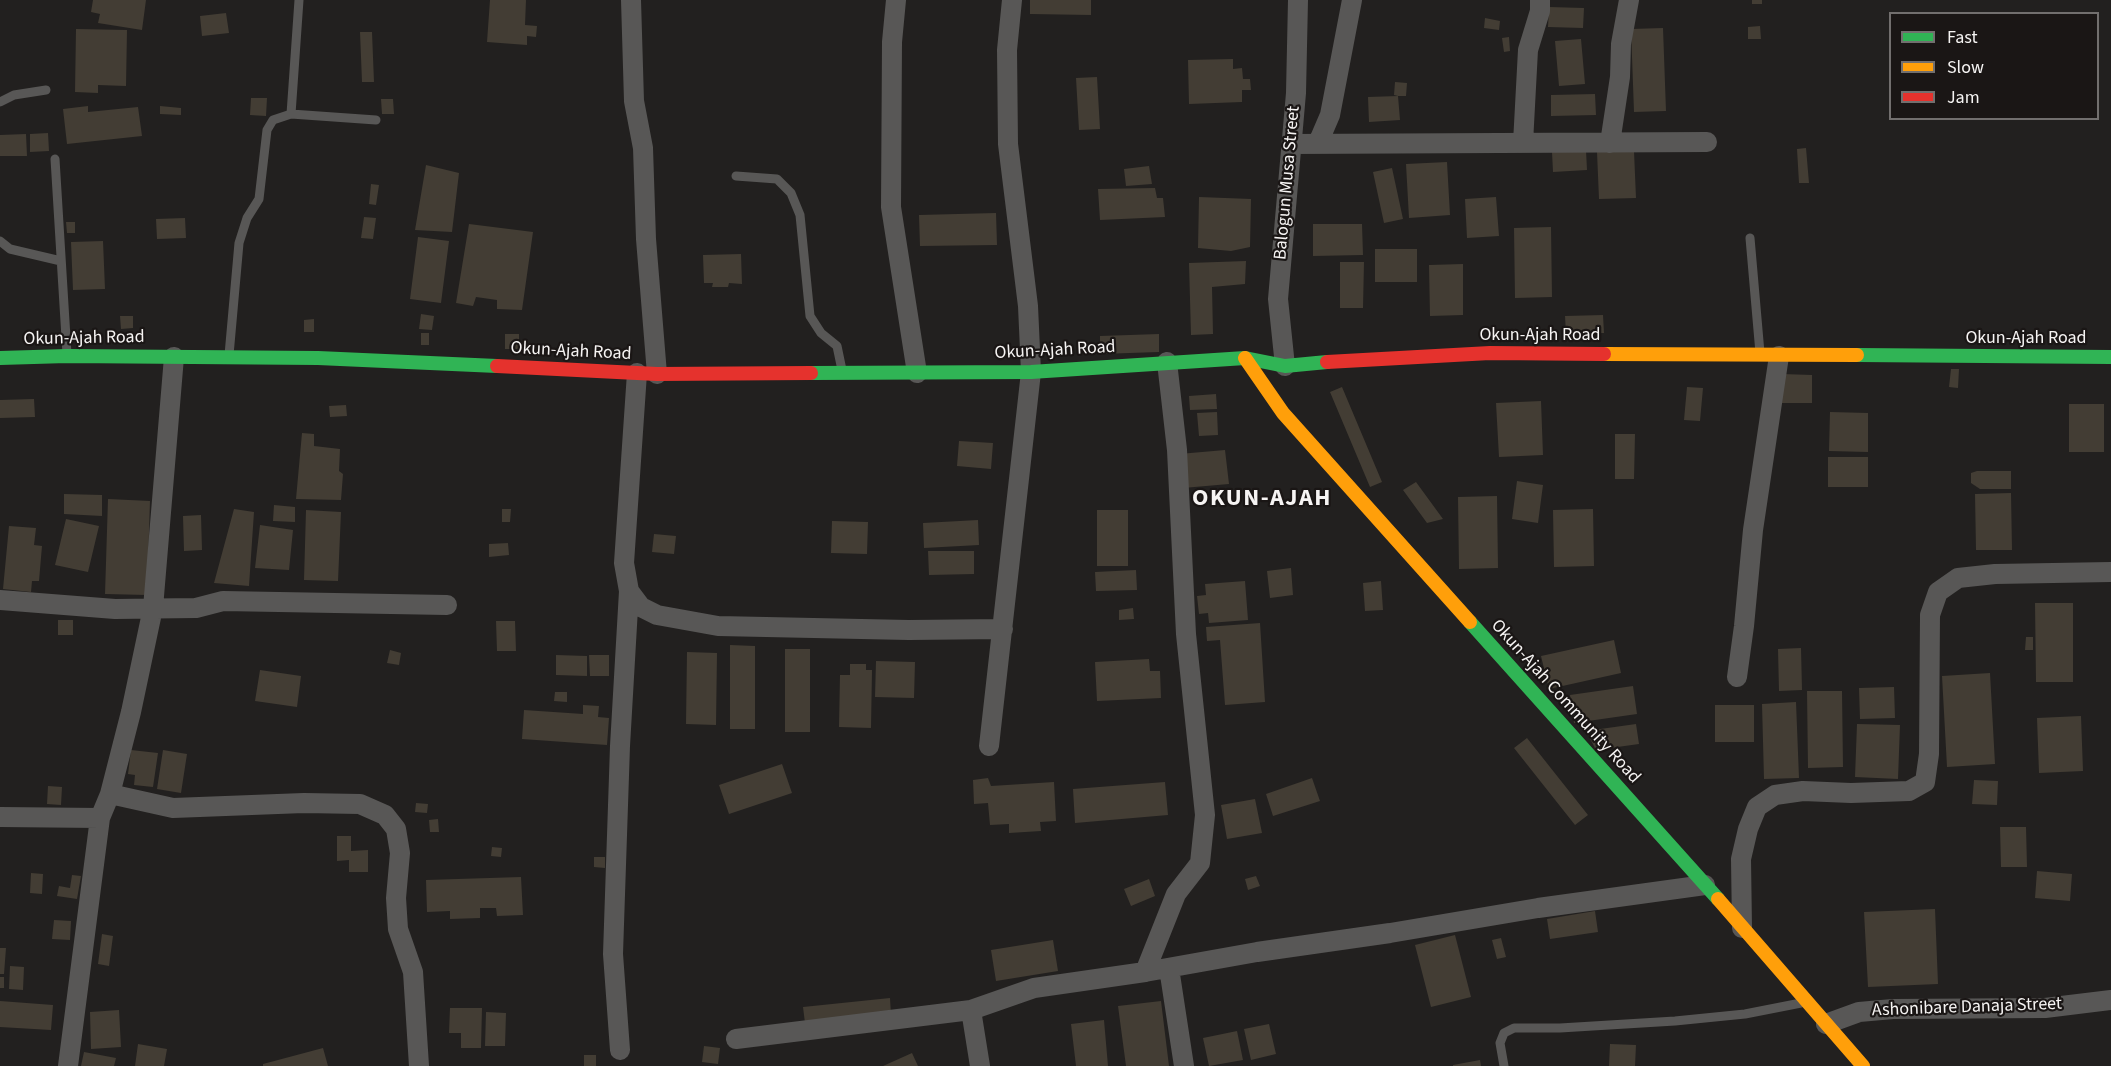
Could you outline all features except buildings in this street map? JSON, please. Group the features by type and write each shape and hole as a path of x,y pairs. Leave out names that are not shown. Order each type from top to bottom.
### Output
{"street":[{"path":"631,0 634,101 643,148 646,239 657,374"},
{"path":"896,0 892,42 891,207 916,372"},
{"path":"989,746 1031,372 1028,306 1008,144 1007,50 1012,0"},
{"name":"Balogun Musa Street","path":"1285,378 1278,299 1296,93 1298,0"},
{"path":"1318,143 1330,115 1352,0"},
{"path":"1522,143 1528,51 1540,11 1540,0"},
{"path":"1610,142 1620,77 1621,44 1629,0"},
{"path":"1292,144 1707,142"},
{"name":"Okun-Ajah Road","path":"0,358 67,356 330,359 657,374 1031,372 1245,358 1285,378 1328,362 1490,353 2111,357"},
{"path":"1737,677 1770,356"},
{"path":"68,1066 100,818 110,794 131,712 153,608 174,357"},
{"name":"Okun-Ajah Community Road","path":"1245,358 1283,413 1705,885 1863,1066"},
{"path":"1145,972 1176,894 1200,863 1205,815 1186,634 1177,450 1167,362"},
{"path":"620,1050 613,954 620,746 629,591 624,562 637,373"},
{"path":"1283,413 1285,378"},
{"path":"1742,928 1740,859 1757,807 1775,795 1803,791 1909,791 1925,782 1929,754 1930,615 1938,592 1959,578 1995,574 2111,572"},
{"path":"629,591 641,607 657,615 718,626 909,630 1003,629"},
{"path":"0,600 115,609 196,608 223,601 447,605"},
{"path":"110,794 173,808 304,803 360,804 386,815 396,829 400,853 396,898 398,929 413,972 419,1066"},
{"path":"0,817 100,818"},
{"path":"735,1039 972,1010 1034,988 1538,908 1705,885"},
{"path":"1169,968 1184,1066"},
{"name":"Ashonibare Danaja Street","path":"1826,1024 1858,1012 1893,1009 2046,1008 2111,1000"},
{"path":"972,1010 980,1066"}],"lane":[{"path":"291,114 299,0"},
{"path":"0,102 14,95 46,90"},
{"path":"229,357 239,243 248,218 259,199 267,130 273,120 291,114 376,120"},
{"path":"56,159 67,356"},
{"path":"736,176 777,179 791,193 800,215 810,316 821,333 837,346 843,373"},
{"path":"1750,238 1770,356"},
{"path":"0,241 10,249 61,261"},
{"path":"1504,1066 1500,1043 1504,1033 1514,1028 1560,1028 1675,1021 1745,1014 1807,1002"}],"traffic: fast":[{"path":"1857,355 2111,357"},
{"path":"0,358 67,356 318,358 497,366"},
{"path":"811,373 1031,372 1245,358 1285,366 1327,362"},
{"path":"1470,622 1718,899"}],"traffic: slow":[{"path":"1604,354 1857,355"},
{"path":"1245,358 1283,413 1470,622"},
{"path":"1718,899 1863,1066"}],"traffic: jam":[{"path":"1327,362 1490,353 1604,354"},
{"path":"497,366 657,374 811,373"}],"district":[{"name":"OKUN-AJAH","path":"1262,500"}]}
